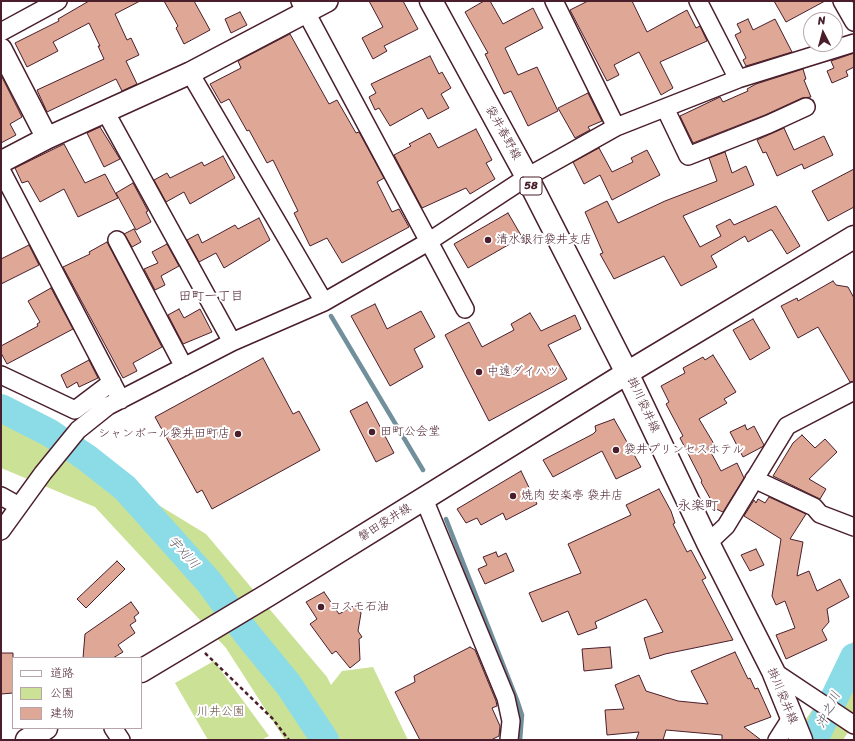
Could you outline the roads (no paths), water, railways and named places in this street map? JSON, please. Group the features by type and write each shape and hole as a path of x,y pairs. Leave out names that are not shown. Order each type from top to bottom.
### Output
{"main road":[{"name":"袋井春野線","path":"431,1 527,177 627,373"},
{"name":"掛川袋井線","path":"795,727 772,671 708,543 627,373 854,237"},
{"name":"磐田袋井線","path":"142,670 268,595 627,373"},
{"path":"27,740 44,729"}],"street":[{"path":"1,32 58,1"},
{"path":"1,162 47,138 190,73 304,7 327,1"},
{"path":"554,1 616,127"},
{"path":"698,1 738,79"},
{"path":"842,1 854,22"},
{"path":"304,7 465,309"},
{"path":"1,531 43,473 78,430 115,403 232,342 324,302 428,242 527,177 616,127 738,79 854,43"},
{"path":"1,49 47,138"},
{"path":"190,73 324,302"},
{"path":"665,108 688,156 769,124 806,107"},
{"path":"105,111 232,342"},
{"path":"1,170 112,382 115,403"},
{"path":"117,240 184,367"},
{"path":"1,375 75,410 112,382"},
{"path":"708,543 726,526 787,426 854,391"},
{"path":"754,479 814,507 820,514 854,527"},
{"path":"1,496 19,506"},
{"path":"424,499 506,698 511,721 509,740"},
{"path":"772,671 854,725"},
{"path":"777,740 795,727"},
{"path":"114,729 121,740"}],"waterway":[{"path":"331,316 423,470"},
{"name":"宇刈川","path":"1,408 50,433 87,458 125,488 209,582 247,634 288,684 325,740"},
{"path":"446,519 517,700 522,715 520,740"},
{"name":"沖之川","path":"814,740 854,657"}],"place":[{"name":"清水銀行袋井支店","path":"488,240"},
{"name":"中遠ダイハツ","path":"479,372"},
{"name":"田町公会堂","path":"372,432"},
{"name":"シャンボール袋井田町店","path":"238,434"},
{"name":"袋井プリンセスホテル","path":"616,450"},
{"name":"焼肉 安楽亭 袋井店","path":"513,496"},
{"name":"コスモ石油","path":"321,607"}],"district":[{"name":"田町一丁目","path":"211,297"},
{"name":"永楽町","path":"698,506"}],"park label":[{"name":"川井公園","path":"221,712"}]}
